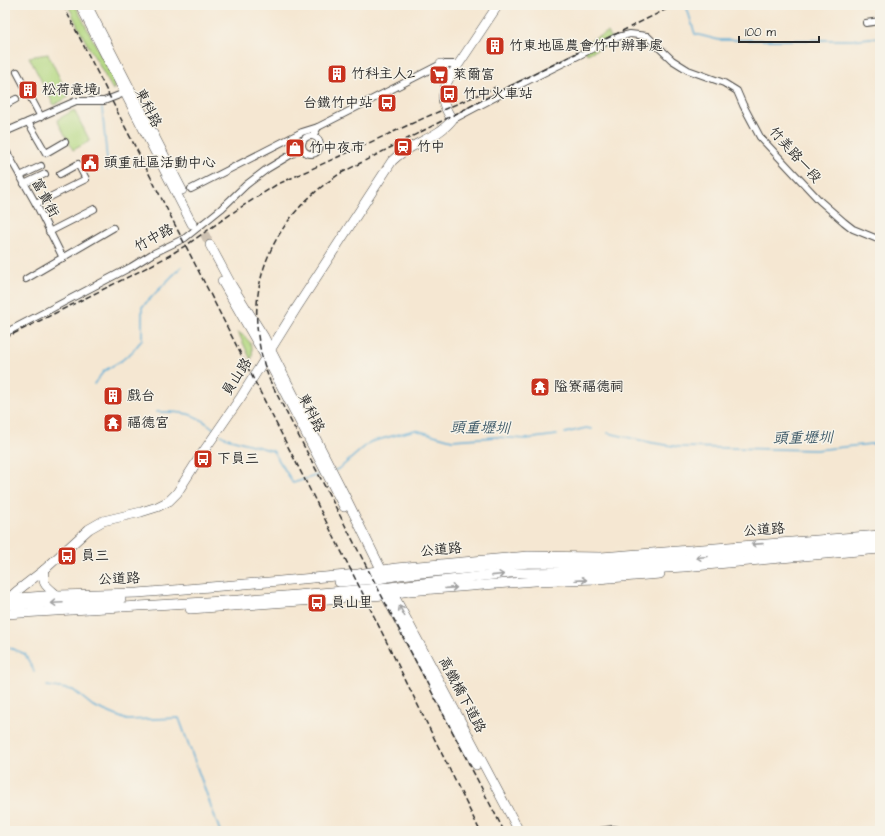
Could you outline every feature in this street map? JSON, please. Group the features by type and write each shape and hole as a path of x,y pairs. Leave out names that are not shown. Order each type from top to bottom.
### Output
{"street":[{"name":"東科路","path":"80,5 128,92 195,222"},
{"name":"東科路","path":"88,5 128,92"},
{"path":"452,120 442,101 443,93 448,80 498,5"},
{"path":"866,23 880,21"},
{"name":"竹美路一段","path":"452,120 614,38 630,34 642,34 652,39 672,60 688,70 724,83 737,91 743,106 760,137 820,201 853,229 880,240"},
{"path":"190,189 302,132 318,127 441,64 458,64"},
{"path":"441,64 448,76 448,80"},
{"path":"17,72 41,117"},
{"path":"5,132 76,101 104,101 128,92"},
{"path":"5,105 16,99"},
{"name":"員山路","path":"6,601 17,590 44,570 89,529 103,521 157,507 168,501 177,493 392,161 405,150 445,128 452,120"},
{"path":"28,122 46,153 65,142"},
{"path":"313,136 318,127"},
{"path":"308,136 313,136 318,139 320,143 318,152 313,154 307,154 302,148 304,139 308,136"},
{"name":"竹中路","path":"5,333 131,267 152,254 185,238 221,209 246,185 267,169 302,148"},
{"name":"富貴街","path":"5,149 36,204 63,258"},
{"path":"36,204 86,179 78,164 60,174"},
{"path":"20,176 41,166"},
{"path":"24,184 45,174"},
{"path":"49,232 94,209"},
{"path":"26,279 113,228"},
{"name":"東科路","path":"208,247 226,289 268,354 325,463 387,591"},
{"name":"公道路","path":"380,575 396,568 528,556 601,557 880,535"},
{"name":"公道路","path":"6,601 15,605 530,563 593,564 673,559 880,541"},
{"name":"公道路","path":"387,591 406,585 510,573 596,572 684,567 880,549"},
{"name":"公道路","path":"5,620 239,606 387,591 409,591 535,581 596,579 880,555"},
{"path":"44,570 43,581 47,587 57,595"},
{"name":"高鐵橋下道路","path":"387,591 512,831"},
{"name":"高鐵橋下道路","path":"387,591 519,831"},
{"name":"公道路","path":"6,601 57,595 138,595"},
{"name":"公道路","path":"5,614 346,595"},
{"path":"600,831 613,829 624,831"}],"green space":[{"path":"68,5 75,5 116,84 113,90 81,33"},
{"path":"608,32 613,42 587,54 582,44"},
{"path":"48,54 69,97 54,105 29,57"},
{"path":"74,110 90,141 73,150 57,120"},
{"path":"238,332 246,338 252,347 251,360"}],"waterway":[{"path":"686,5 695,34 719,40 851,40 880,37"},
{"name":"頭重壢圳","path":"102,108 108,170"},
{"name":"頭重壢圳","path":"94,384 104,371 121,361 132,352 142,340 142,307 181,267"},
{"name":"頭重壢圳","path":"156,412 187,414 199,419 214,429"},
{"name":"頭重壢圳","path":"565,433 586,428 592,429"},
{"name":"頭重壢圳","path":"335,470 339,469 370,442 415,430 452,440 496,437 526,439 557,435"},
{"name":"頭重壢圳","path":"608,433 653,443 680,447 816,450 871,444 880,445"},
{"name":"頭重壢圳","path":"221,435 273,451 293,483 324,473"},
{"path":"5,646 25,654 34,671"},
{"path":"47,686 73,690 93,706 127,720 179,718 220,831"}],"tunnel":[{"path":"198,221 210,245"}],"railway":[{"path":"63,5 361,590 480,831"},
{"path":"504,831 270,381 261,350 257,320 258,291 265,264 277,238 294,214 315,192 341,173 504,89 675,5"},
{"path":"5,338 165,258 276,185 496,87"}],"place":[{"name":"竹東地區農會竹中辦事處","path":"495,46"},
{"name":"竹科主人2","path":"337,74"},
{"name":"萊爾富","path":"439,75"},
{"name":"松荷意境1","path":"28,90"},
{"name":"竹中火車站","path":"449,94"},
{"name":"台鐵竹中站","path":"387,103"},
{"name":"竹中","path":"403,147"},
{"name":"竹中夜市","path":"295,148"},
{"name":"頭重社區活動中心","path":"90,163"},
{"name":"隘寮福德祠","path":"540,387"},
{"name":"戲台","path":"113,396"},
{"name":"福德宮","path":"113,423"},
{"name":"下員三","path":"203,459"},
{"name":"員三","path":"67,556"},
{"name":"員山里","path":"317,603"}]}
